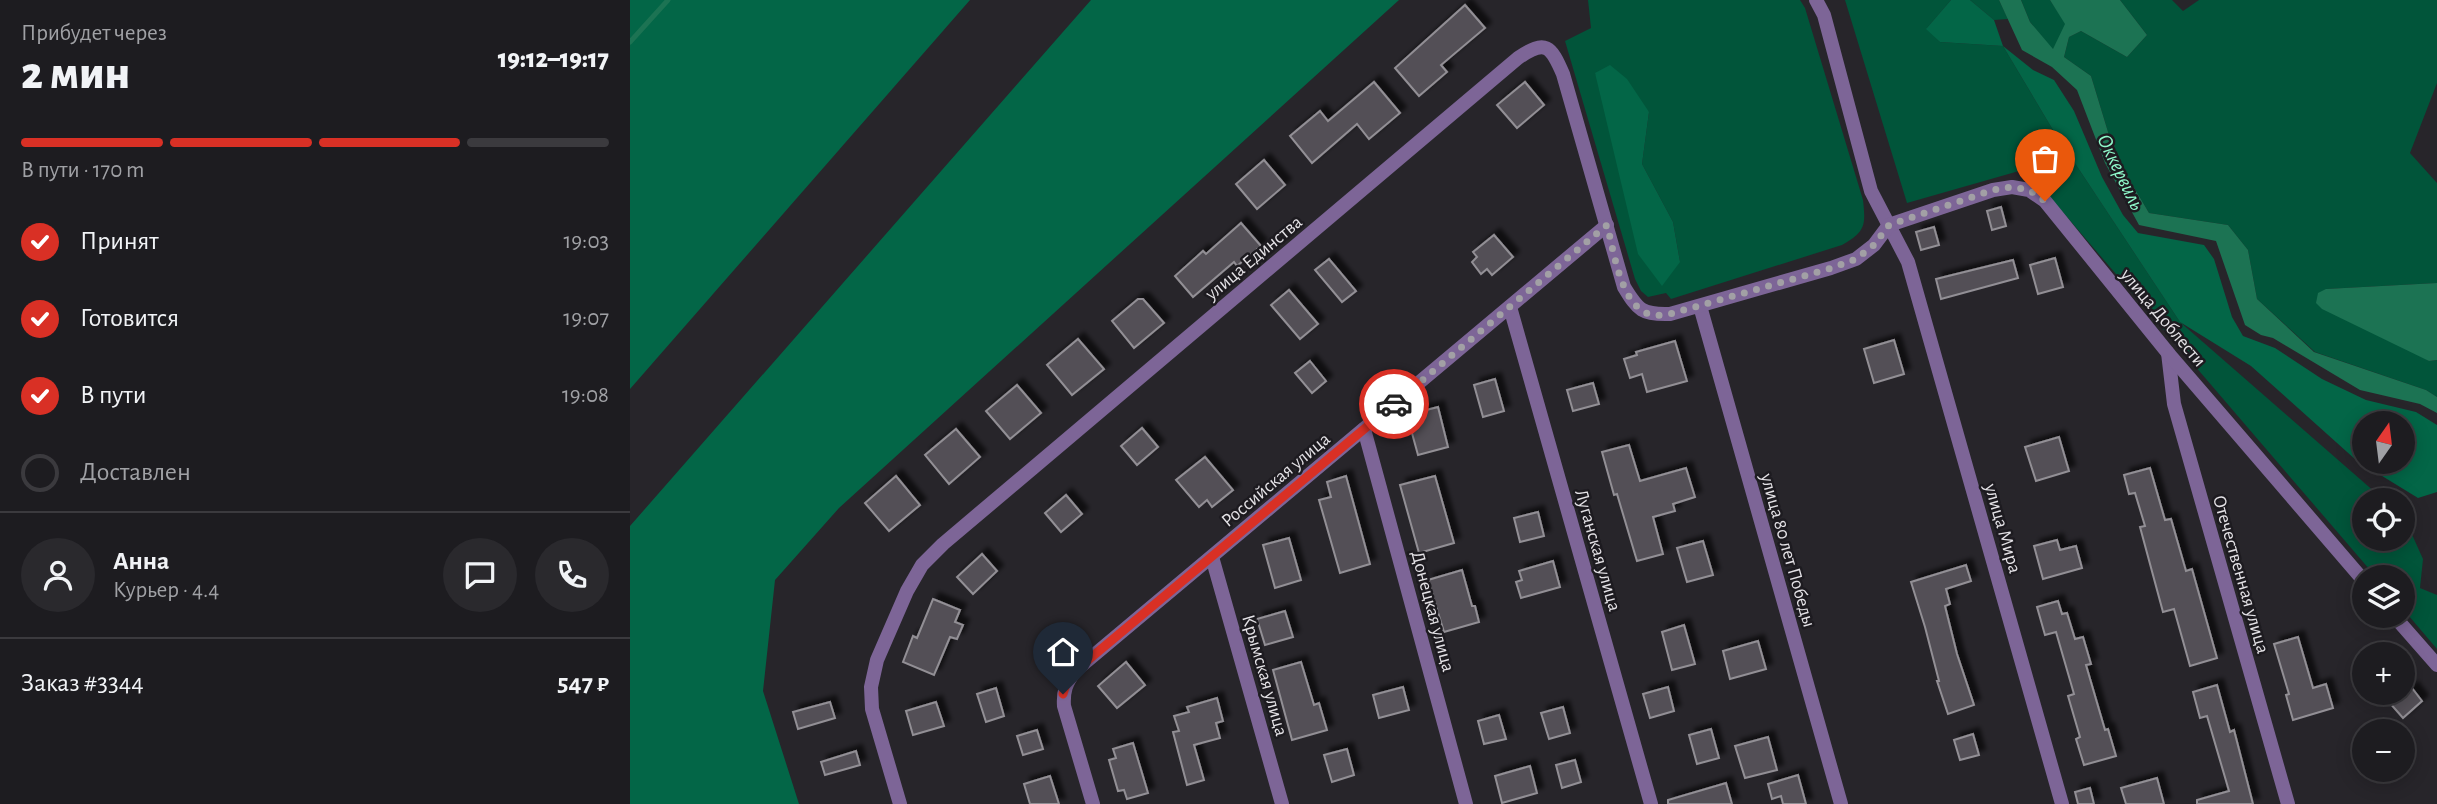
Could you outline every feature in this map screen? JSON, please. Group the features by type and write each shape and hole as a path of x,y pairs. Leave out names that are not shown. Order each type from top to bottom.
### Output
{"street":[{"name":"улица Мира","path":"1816,0 1824,15 1871,191 1908,262 2062,804"},
{"name":"улица Единства","path":"900,804 872,709 871,687 877,660 906,590 922,565 943,544 1534,47 1545,48 1554,53 1563,74 1624,287 1637,308 1653,315 1670,314 1832,268 1856,259 1874,245 1889,225"},
{"name":"улица Доблести","path":"1889,225 1993,190 2012,187 2029,190 2045,201 2168,353 2352,567"},
{"name":"Российская улица","path":"1093,804 1064,706 1063,694 1067,681 1075,671 1607,225"},
{"name":"улица 80 лет Победы","path":"1700,306 1841,804"},
{"name":"Луганская улица","path":"1510,307 1651,804"},
{"name":"Отечественная улица","path":"2168,353 2174,404 2288,804"},
{"name":"Донецкая улица","path":"1364,429 1466,804"},
{"name":"Крымская улица","path":"1212,557 1282,804"},
{"path":"2405,628 2437,665"}],"shaded area":[{"path":"630,0 970,0 630,389"},
{"path":"1091,0 1399,0 839,508 775,580 763,691 799,804 630,804 630,526"},
{"path":"1588,0 1800,0 1805,8 1863,200 1864,222 1860,232 1842,245 1671,299 1666,293 1648,297 1641,291 1635,279 1565,41 1591,28","holes":["1595,73 1649,112 1642,164 1673,222 1680,262"]},
{"path":"1845,0 1951,0 1927,28 1940,42 2003,46 2053,130 2180,322 2370,488 2352,488 2352,549 2031,175 2019,171 1907,203"},
{"path":"1951,0 1970,0 1994,20 2003,46 1940,42 1926,29"},
{"path":"1970,0 1999,0 2008,19 1994,20"},
{"path":"2021,0 2050,0 2066,24 2053,50 2030,22"},
{"path":"2120,0 2172,0 2183,11 2199,0 2437,0 2437,83 2410,153 2437,183 2437,283 2326,289 2429,361 2437,360 2437,397 2426,390 2315,352 2257,299 2248,250 2228,225 2149,213 2115,155 2091,76 2064,57 2069,37 2081,31 2127,57 2147,35"},
{"path":"2003,46 2033,70 2054,80 2074,111 2102,177 2123,215 2138,233 2204,245 2214,259 2232,317 2243,336 2275,348 2322,379 2366,400 2412,411 2352,411 2352,456 2251,366 2180,322 2053,130"},
{"path":"1610,65 1627,79 1649,112 1642,164 1673,222 1680,262 1662,286 1638,254 1595,73"},
{"path":"2415,412 2437,425 2437,492 2418,498 2415,496 2415,488 2402,488 2379,474 2415,474"},
{"path":"2415,541 2423,559 2420,588 2437,595 2437,649 2415,623 2415,565 2366,565 2354,551 2415,551"}],"water":[{"name":"Оккервиль","path":"1999,0 2021,0 2030,22 2053,49 2065,24 2050,0 2120,0 2147,35 2127,57 2081,31 2069,37 2064,57 2091,76 2115,155 2149,213 2228,225 2248,250 2257,299 2314,352 2426,390 2437,397 2437,413 2420,404 2360,390 2273,338 2261,335 2245,325 2216,241 2139,225 2105,163 2077,90 2052,67 2022,50"},
{"path":"2437,283 2437,360 2429,361 2322,309 2316,303 2318,293 2326,289"}],"building":[{"path":"1465,5 1485,28 1441,65 1447,72 1419,96 1395,68"},
{"path":"1374,82 1400,113 1369,139 1357,124 1312,163 1290,136 1320,111 1328,121"},
{"path":"1525,82 1544,105 1517,128 1497,105"},
{"path":"1264,160 1285,185 1257,209 1236,184"},
{"path":"2001,207 2006,226 1992,230 1987,211"},
{"path":"1241,223 1261,246 1237,266 1234,262 1193,297 1175,276 1203,251 1206,254"},
{"path":"1934,227 1939,245 1921,250 1916,232"},
{"path":"1494,235 1513,257 1492,275 1487,269 1481,274 1472,262 1477,257 1473,252"},
{"path":"2055,258 2063,287 2038,294 2030,265"},
{"path":"1329,259 1356,291 1342,302 1315,270"},
{"path":"2013,260 2018,278 1941,299 1936,279"},
{"path":"1289,290 1318,324 1300,339 1271,305"},
{"path":"1138,299 1143,299 1164,323 1134,348 1112,321"},
{"path":"1078,339 1104,369 1072,395 1047,365"},
{"path":"1894,340 1904,374 1874,383 1864,349"},
{"path":"1675,341 1687,381 1647,392 1642,374 1630,378 1624,359 1637,355 1636,352"},
{"path":"1310,361 1326,381 1312,393 1295,373"},
{"path":"1495,379 1504,411 1483,417 1474,385"},
{"path":"1593,383 1599,404 1573,411 1567,390"},
{"path":"1017,385 1041,413 1010,439 986,411"},
{"path":"1438,407 1448,447 1418,455 1407,415"},
{"path":"1142,428 1158,447 1137,465 1121,446"},
{"path":"956,429 980,457 949,484 925,455"},
{"path":"2059,437 2069,471 2036,481 2025,447"},
{"path":"1629,445 1640,481 1686,468 1695,497 1673,504 1675,511 1653,517 1663,554 1637,561 1602,452"},
{"path":"1205,457 1233,490 1212,507 1207,500 1199,507 1176,480"},
{"path":"2150,468 2165,520 2171,519 2186,571 2192,569 2217,658 2190,666 2174,609 2163,612 2140,527 2145,526 2135,493 2129,494 2124,475"},
{"path":"896,476 920,505 889,531 865,503"},
{"path":"1346,476 1370,564 1340,573 1319,500 1331,497 1327,482"},
{"path":"1435,476 1454,543 1419,553 1400,485"},
{"path":"1066,495 1082,514 1061,532 1045,513"},
{"path":"1538,512 1544,536 1520,542 1514,518"},
{"path":"1289,538 1301,580 1275,588 1263,545"},
{"path":"2057,540 2060,550 2076,546 2082,568 2043,579 2034,546"},
{"path":"1703,541 1713,575 1687,582 1677,548"},
{"path":"982,554 997,571 973,594 957,577"},
{"path":"1553,561 1560,587 1521,598 1516,582 1522,580 1519,571"},
{"path":"1966,565 1971,581 1946,589 1950,604 1945,606 1974,705 1948,714 1911,582"},
{"path":"1462,570 1479,622 1444,632 1428,580"},
{"path":"933,599 960,610 955,622 963,625 957,639 950,637 934,675 903,662 913,636 917,638"},
{"path":"2058,601 2062,614 2067,613 2075,639 2083,637 2091,664 2086,665 2105,730 2108,729 2116,756 2084,765 2076,739 2080,737 2068,696 2074,694 2056,632 2045,635 2037,607"},
{"path":"1285,611 1293,637 1265,645 1257,619"},
{"path":"1684,625 1695,664 1672,670 1662,632"},
{"path":"2298,637 2313,688 2326,684 2333,708 2293,720 2286,695 2289,694 2274,644"},
{"path":"1758,641 1766,669 1730,679 1723,651"},
{"path":"1126,662 1145,685 1117,708 1098,686"},
{"path":"1301,662 1314,705 1319,703 1327,730 1292,740 1273,670"},
{"path":"2217,685 2230,732 2234,730 2253,804 2197,804 2197,800 2229,791 2207,716 2200,718 2193,692"},
{"path":"1403,687 1409,710 1379,718 1373,695"},
{"path":"1668,687 1674,711 1650,718 1643,694"},
{"path":"996,688 1004,716 986,722 977,694"},
{"path":"2415,692 2422,701 2403,718 2392,705 2415,705"},
{"path":"1217,698 1223,721 1216,723 1220,738 1194,745 1204,780 1187,785 1173,732 1179,731 1174,716 1189,712 1187,707"},
{"path":"830,702 835,718 798,729 793,712"},
{"path":"936,702 944,726 913,735 906,711"},
{"path":"1563,707 1570,733 1549,739 1541,713"},
{"path":"1499,715 1506,739 1484,744 1478,721"},
{"path":"1711,729 1719,758 1697,764 1689,735"},
{"path":"1037,730 1043,749 1023,755 1017,736"},
{"path":"1973,734 1979,755 1960,760 1954,740"},
{"path":"1768,737 1777,770 1745,778 1735,746"},
{"path":"1133,743 1148,793 1127,799 1124,790 1118,791 1109,760 1116,758 1113,749"},
{"path":"1347,749 1354,775 1332,782 1324,755"},
{"path":"856,751 860,765 825,775 821,762"},
{"path":"1575,760 1581,782 1562,788 1556,765"},
{"path":"1530,766 1537,793 1502,803 1495,776"},
{"path":"1798,775 1806,804 1783,804 1781,796 1772,799 1768,784"},
{"path":"1050,776 1059,804 1030,804 1024,784"},
{"path":"2157,778 2164,804 2126,804 2121,788"},
{"path":"1726,783 1732,804 1668,804 1668,800"},
{"path":"2090,788 2094,804 2078,804 2075,792"}],"waterway":[{"path":"630,42 668,0"}],"way so far":[{"path":"1394,404 1607,225 1624,287 1637,308 1653,315 1670,314 1832,268 1856,259 1874,245 1889,225 1993,190 2012,187 2029,190 2045,201"}],"route":[{"path":"1063,694 1067,681 1075,671 1394,404"}]}
